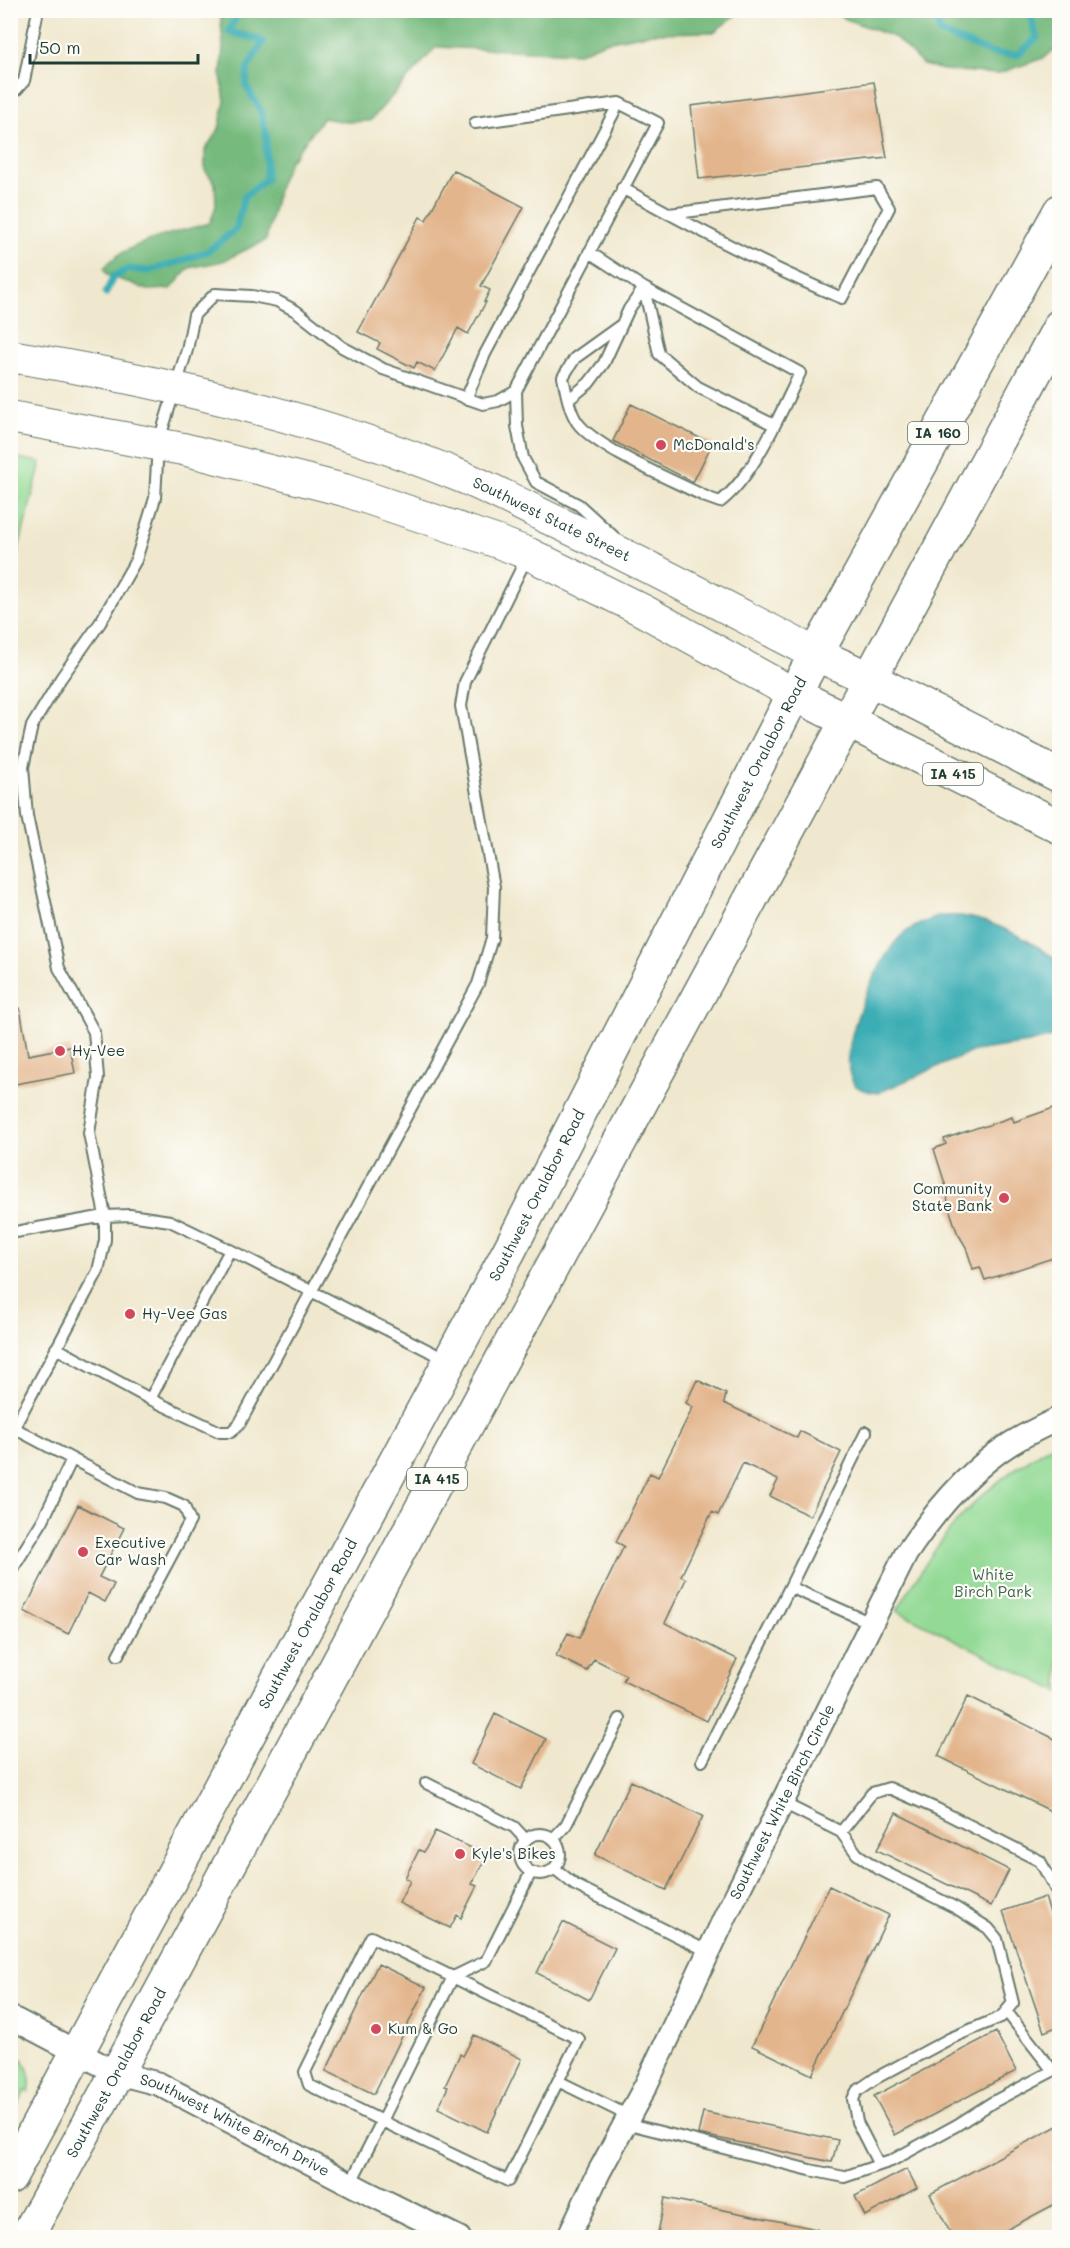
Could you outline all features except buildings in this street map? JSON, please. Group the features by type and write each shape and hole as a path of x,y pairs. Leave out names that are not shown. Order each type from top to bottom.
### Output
{"main road":[{"name":"Southwest Oralabor Road","path":"10,2177 509,1251 794,694 1059,211"},
{"name":"Southwest Oralabor Road","path":"26,2238 870,680 1059,326"},
{"name":"Southwest State Street","path":"10,356 88,369 269,412 425,462 463,477 642,562 816,654 1059,776"},
{"path":"10,417 158,444 354,493 433,519 529,554 642,610 846,721"},
{"name":"IA 415","path":"846,721 1059,827"}],"street":[{"name":"Southwest White Birch Circle","path":"568,2238 906,1554 965,1482 1010,1444 1059,1418"},
{"name":"Southwest White Birch Drive","path":"10,2017 117,2073 159,2084 459,2238"}],"lane":[{"path":"10,91 16,90 24,81 38,10"},
{"path":"466,399 485,354 619,103"},
{"path":"475,123 619,103 657,123 516,391 517,426 523,458 537,482 579,505 642,562"},
{"path":"622,189 736,250 842,298 889,208 877,188 669,214"},
{"path":"589,252 644,288 800,373 774,425 734,491 720,502 610,449 577,422 568,400 563,377 575,358 621,325"},
{"path":"568,400 589,383 604,363 629,309 644,288"},
{"path":"644,288 659,354 698,387 774,425"},
{"path":"118,1655 190,1521 184,1506 166,1498 138,1493 12,1431 98,1271 105,1240 105,1216 89,1132 98,1077 94,1032 83,1008 59,968 27,816 23,767 32,726 61,678 100,623 136,560 154,498 158,444 187,351 194,315 215,294 252,296 277,301 296,311 342,347 383,369 466,399 483,404 498,401 516,391"},
{"path":"56,1348 150,1400 210,1429 231,1432 240,1423 478,984 492,938 494,887 461,706 465,682 529,554"},
{"path":"10,1233 105,1216 130,1215 170,1221 449,1362"},
{"path":"150,1400 230,1250"},
{"path":"702,1761 866,1432"},
{"path":"10,1574 43,1520 72,1459"},
{"path":"790,1587 871,1623"},
{"path":"553,1839 566,1825 620,1719"},
{"path":"426,1783 514,1827 526,1840"},
{"path":"841,1832 872,1793 889,1788 937,1809 1040,1861 1059,1897"},
{"path":"783,1803 841,1832 856,1854 877,1868 956,1908 988,1928 997,1939 1013,2003 1001,2017 951,2038 876,2078 857,2091 853,2099 857,2122 879,2165"},
{"path":"538,1834 548,1835 553,1839 560,1850 558,1863 554,1868 542,1874 531,1872 524,1867 520,1854 526,1840 538,1834"},
{"path":"554,1868 575,1885 709,1952"},
{"path":"350,2184 453,1977 486,1961 531,1872"},
{"path":"372,1936 453,1977 579,2039 508,2181 309,2085 305,2072 372,1936"},
{"path":"558,2080 627,2119 810,2170 844,2177 891,2161 993,2102 1056,2069 1006,2011"}],"green space":[{"path":"220,10 741,11 714,32 652,33 605,42 579,53 436,47 370,121 346,122 323,118 289,162 279,186 266,240 223,261 189,268 171,289 148,290 107,275 104,268 113,259 138,245 210,223 216,206 215,183 205,170 205,150 219,129 225,101 221,76 223,45"},
{"path":"832,11 1059,11 1059,46 1043,58 997,74 944,70 923,65 896,38 846,19"},
{"path":"10,457 41,462 11,578"},
{"name":"White Birch Park","path":"1059,1442 1059,1692 897,1611 937,1547 951,1528 983,1494 1042,1451"},
{"path":"21,2058 28,2070 30,2088 29,2092 25,2091 11,2119 11,2064 15,2066"}],"water":[{"path":"939,916 964,916 991,923 1028,941 1059,962 1059,1035 1029,1043 974,1051 878,1093 861,1089 856,1086 849,1073 849,1055 852,1034 869,988 879,967 899,938 913,928"}],"waterway":[{"path":"106,293 113,277 129,269 148,271 208,251 236,229 244,197 266,179 266,134 261,111 246,86 248,67 263,42 229,31 236,17 245,10"},
{"path":"935,10 940,33 992,53 1017,55 1037,38 1030,15 1035,10"}],"place":[{"name":"McDonald's","path":"661,445"},
{"name":"Hy-Vee","path":"60,1051"},
{"name":"Community State Bank","path":"1004,1198"},
{"name":"Hy-Vee Gas","path":"130,1314"},
{"name":"Executive Car Wash","path":"83,1552"},
{"name":"Kyle's Bikes","path":"460,1854"},
{"name":"Kum & Go","path":"376,2029"}]}
